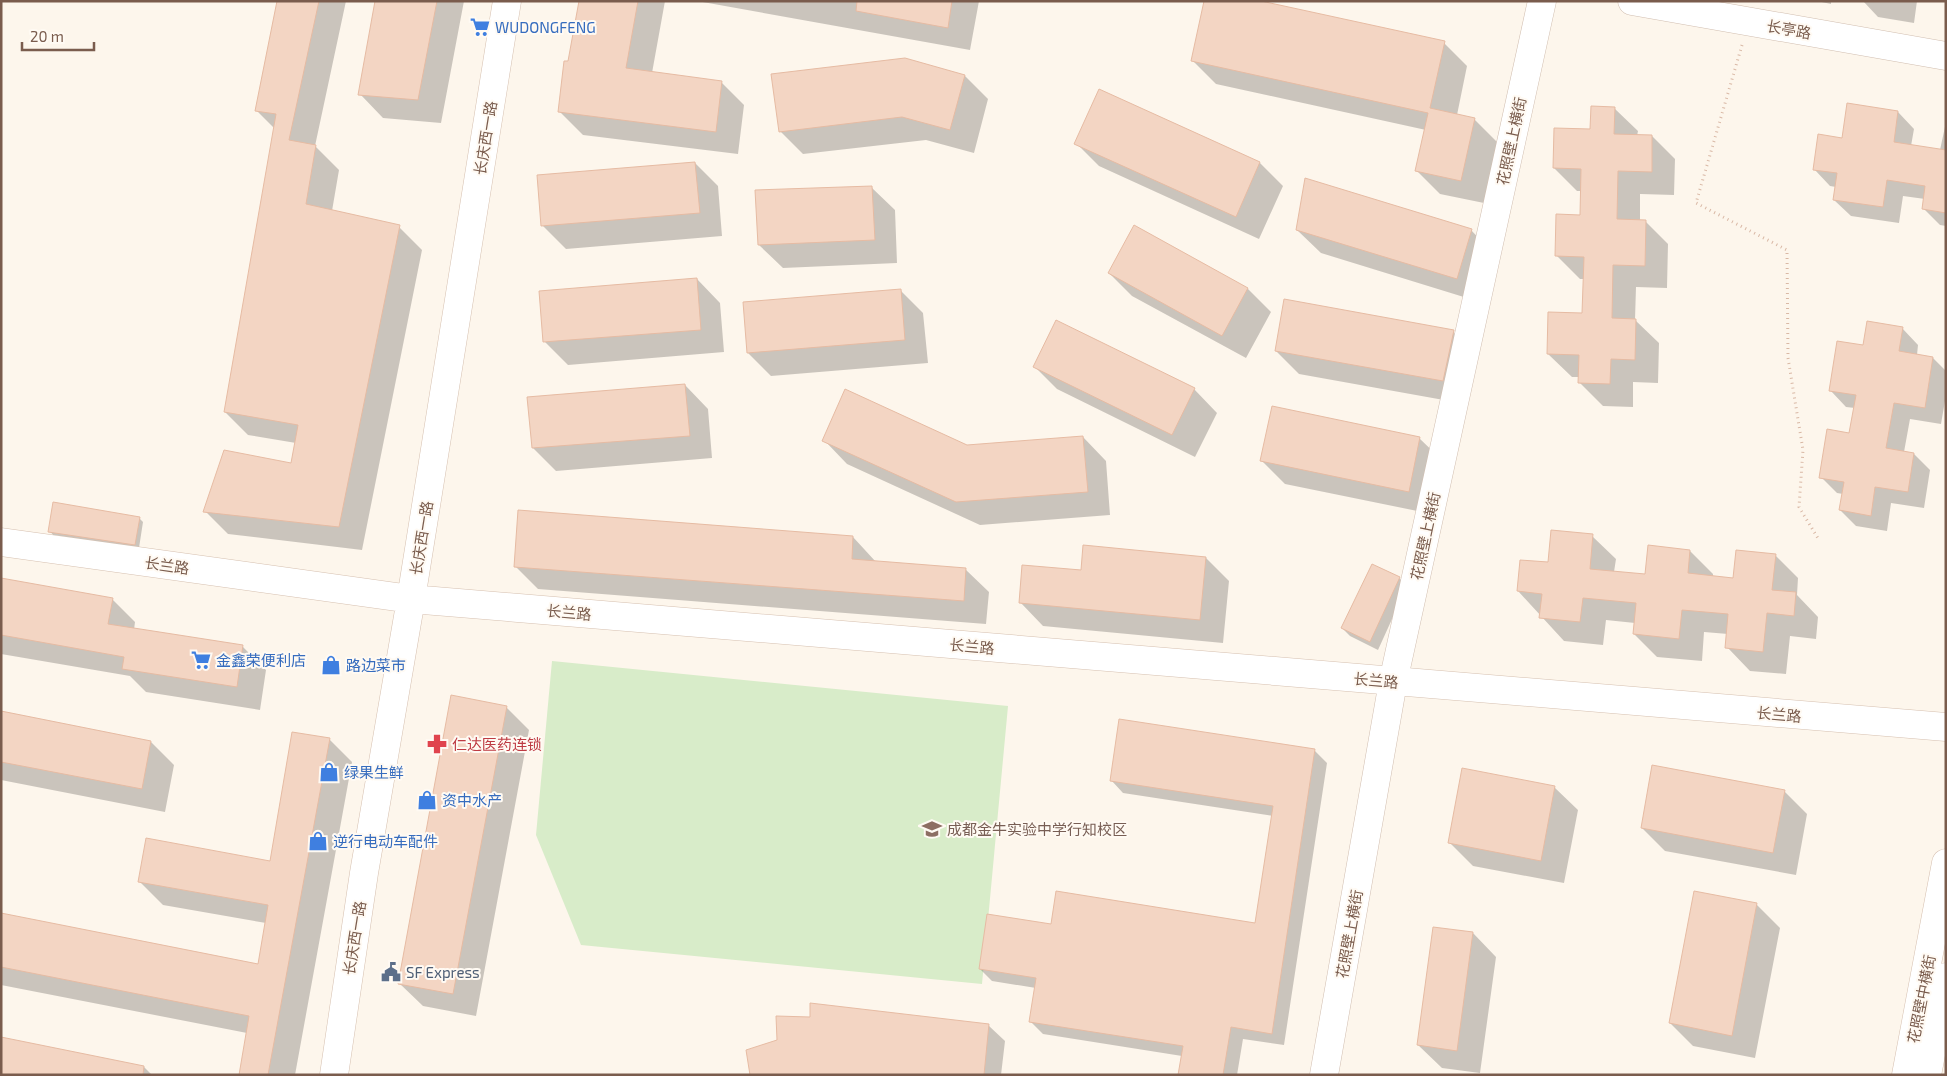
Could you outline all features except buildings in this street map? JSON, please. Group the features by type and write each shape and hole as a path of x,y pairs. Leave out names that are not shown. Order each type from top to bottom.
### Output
{"street":[{"name":"长庆西一路","path":"334,1075 364,873 411,599 507,1"},
{"name":"花照壁上横街","path":"1324,1075 1393,682 1542,1"},
{"name":"长亭路","path":"1632,1 1946,56"},
{"name":"长兰路","path":"1,542 411,599 1946,727"},
{"name":"花照壁中横街","path":"1906,1075 1946,864"},
{"name":"花照壁中横街","path":"1927,1075 1946,977"}],"path":[{"path":"1747,22 1736,72 1696,203 1787,250 1788,358 1803,450 1799,507 1819,540"}],"green space":[{"path":"552,661 1008,706 982,984 581,945 536,835"}],"place":[{"name":"WUDONGFENG","path":"480,27"},
{"name":"金鑫荣便利店","path":"201,660"},
{"name":"路边菜市","path":"331,665"},
{"name":"仁达医药连锁","path":"437,744"},
{"name":"绿果生鲜","path":"329,772"},
{"name":"资中水产","path":"427,800"},
{"name":"成都金牛实验中学行知校区","path":"932,829"},
{"name":"逆行电动车配件","path":"318,841"},
{"name":"SF Express","path":"391,972"}]}
